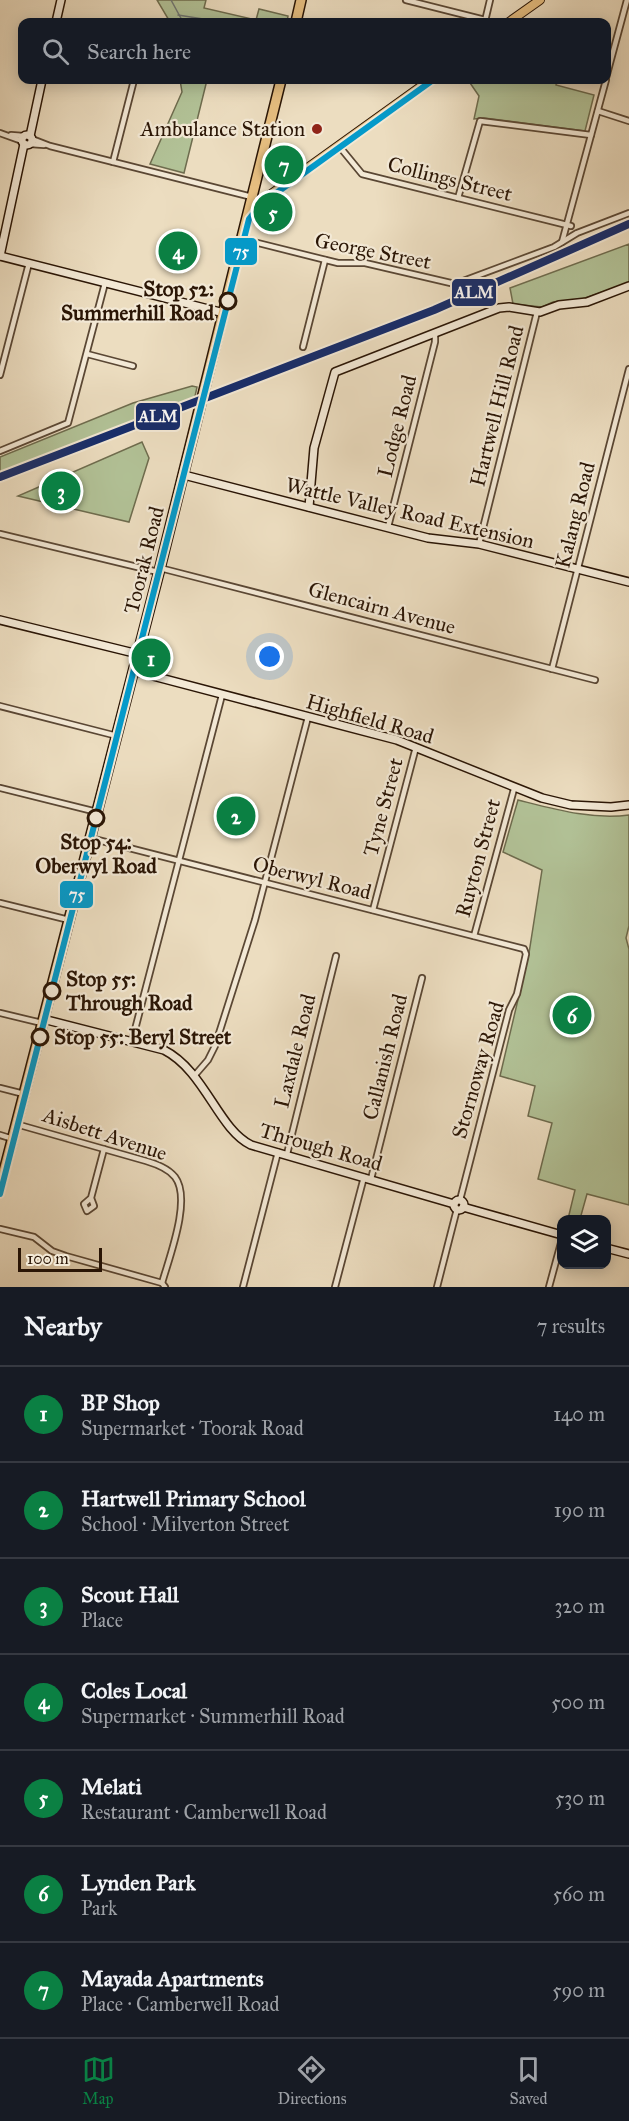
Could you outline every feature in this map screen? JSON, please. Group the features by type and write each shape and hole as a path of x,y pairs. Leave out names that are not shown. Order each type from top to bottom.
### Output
{"highway":[{"path":"297,18 301,0"},
{"name":"Toorak Road","path":"0,1187 160,570 280,84"}],"main road":[{"path":"515,18 540,0"},
{"path":"247,220 255,207 270,195 424,84"},
{"path":"256,184 259,193 270,195"}],"street":[{"path":"57,18 62,0"},
{"path":"406,0 474,18"},
{"path":"486,18 490,0"},
{"path":"611,60 627,0"},
{"path":"41,84 0,256 224,313"},
{"path":"113,162 133,84"},
{"path":"562,242 605,84"},
{"path":"598,111 629,120"},
{"path":"458,198 480,122 591,135"},
{"path":"3,134 252,197"},
{"name":"Collings Street","path":"339,146 361,174 568,225"},
{"name":"George Street","path":"242,239 325,260 341,263 362,262 455,284 629,213"},
{"path":"568,225 576,233"},
{"path":"303,347 325,260"},
{"path":"0,375 29,263"},
{"path":"0,452 68,423 105,283"},
{"path":"309,507 314,448 334,374 503,307 537,312 559,305 587,302 629,286"},
{"name":"Hartwell Hill Road","path":"479,544 537,312"},
{"name":"Lodge Road","path":"388,527 435,342 435,333"},
{"path":"87,354 133,366"},
{"name":"Kalang Road","path":"552,669 629,369"},
{"name":"Wattle Valley Road Extension","path":"184,475 433,539 479,544 629,582"},
{"name":"Glencairn Avenue","path":"0,534 160,570 595,680"},
{"path":"0,620 138,654"},
{"name":"Highfield Road","path":"134,671 416,747 514,789 571,805 611,807 629,805"},
{"path":"132,1041 222,695"},
{"path":"0,706 117,736"},
{"path":"195,1076 208,1060 215,1046 266,883 308,717"},
{"name":"Tyne Street","path":"373,910 416,747"},
{"path":"0,788 97,812"},
{"name":"Ruyton Street","path":"474,936 514,789"},
{"name":"Oberwyl Road","path":"90,838 524,949"},
{"path":"0,903 69,920"},
{"name":"Stornoway Road","path":"437,1287 508,1010 517,994 526,954 524,949"},
{"name":"Laxdale Road","path":"287,1154 336,956"},
{"name":"Callanish Road","path":"335,1287 368,1178 422,978"},
{"path":"0,1013 43,1021"},
{"name":"Through Road","path":"43,1021 132,1041 170,1053 195,1076 244,1141 557,1236"},
{"path":"0,1088 24,1094"},
{"name":"Aisbett Avenue","path":"16,1124 161,1166 175,1176 181,1189 181,1209 164,1285"},
{"path":"0,1135 12,1139"},
{"path":"91,1198 104,1149"},
{"path":"243,1287 278,1152"},
{"path":"0,1229 34,1237 52,1251 66,1256 164,1285"},
{"path":"611,1249 629,1254"},
{"path":"549,1287 557,1254"}],"green space":[{"path":"157,0 206,0 204,8 247,18 168,18"},
{"path":"259,9 288,16 288,18 257,18"},
{"path":"181,84 206,84 184,173 150,164 182,92"},
{"path":"471,84 556,84 594,95 585,131 484,118 474,119 479,96"},
{"path":"629,244 629,283 582,299 553,302 542,307 513,304 510,288"},
{"path":"192,386 197,387 194,401 133,421 0,472 0,457 133,403"},
{"path":"142,442 149,458 129,522 18,496"},
{"path":"518,800 587,815 629,815 629,926 626,938 629,949 629,1205 587,1194 581,1215 569,1215 575,1190 538,1179 552,1123 528,1116 535,1086 500,1076 529,953 542,870 503,852"}],"waterway":[{"path":"171,0 181,18"},
{"path":"178,15 197,18"}],"transit line":[{"name":"75","path":"0,1194 249,219 261,204 427,84"},
{"name":"ALM","path":"0,477 434,310 629,224"}],"place":[{"name":"Ambulance Station","path":"317,129"},
{"name":"Mayada Apartments","path":"284,165"},
{"name":"Melati","path":"273,212"},
{"name":"Coles Local","path":"178,251"},
{"name":"Stop 52: Summerhill Road","path":"228,301"},
{"name":"Scout Hall","path":"61,491"},
{"name":"BP Shop","path":"151,658"},
{"name":"Hartwell Primary School","path":"236,816"},
{"name":"Stop 54: Oberwyl Road","path":"96,818"},
{"name":"Stop 55: Through Road","path":"52,991"},
{"name":"Lynden Park","path":"572,1015"},
{"name":"Stop 55: Beryl Street","path":"40,1037"}]}
